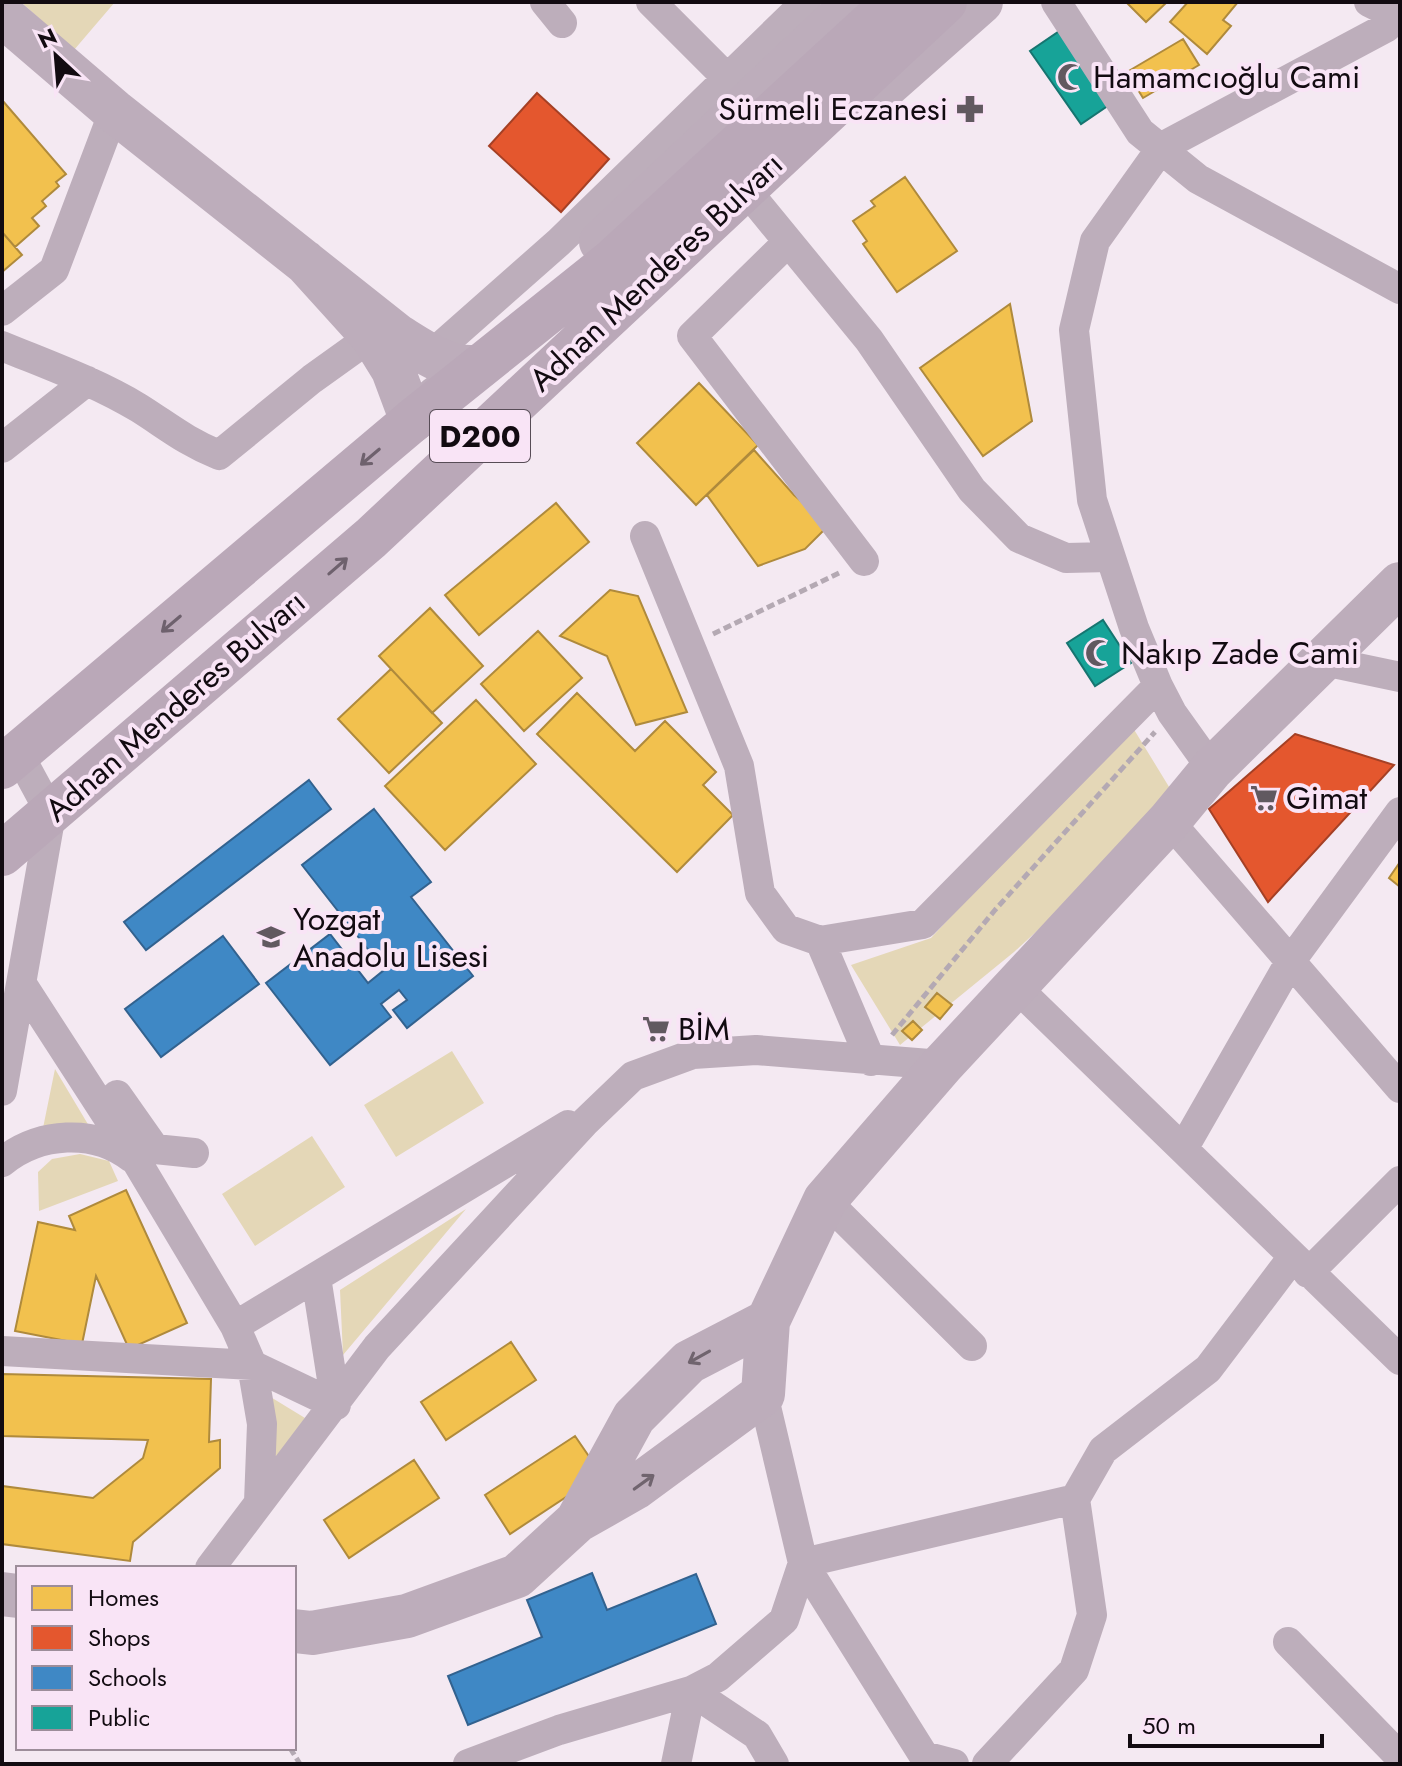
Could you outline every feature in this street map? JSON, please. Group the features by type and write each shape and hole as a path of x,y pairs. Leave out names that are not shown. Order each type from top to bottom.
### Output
{"highway":[{"name":"Adnan Menderes Bulvarı","path":"10,760 412,421 459,364 612,261 894,2"},
{"name":"Adnan Menderes Bulvarı","path":"2,854 371,538 945,2"}],"street":[{"path":"651,2 728,79"},
{"path":"459,364 559,242 806,2"},
{"path":"459,364 855,2"},
{"path":"371,538 981,2"},
{"path":"1056,2 1140,132 1198,179 1400,289"},
{"path":"1212,769 1172,713 1158,686 1134,628 1092,500 1074,330 1095,241 1162,147 1387,27 1391,13 1369,2"},
{"path":"2,15 114,111 398,336 459,364"},
{"path":"2,311 54,270 114,111"},
{"path":"755,201 869,340 972,490 1019,538 1066,558 1110,557"},
{"path":"788,242 692,336 864,561"},
{"path":"305,262 372,336 393,370 412,421"},
{"path":"2,346 87,381 139,408 185,441 219,455 312,379 372,336"},
{"path":"2,448 87,381"},
{"path":"645,536 739,766 760,893 786,929 820,941 923,924 1158,686"},
{"path":"954,1764 924,1756 803,1563 763,1394 768,1321 825,1200 942,1065 1169,821 1212,769 1400,584"},
{"path":"1324,661 1400,677"},
{"path":"2,1091 51,814 10,760"},
{"path":"1183,1149 1290,962 1400,812"},
{"path":"1169,821 1400,1088"},
{"path":"820,941 871,1061"},
{"path":"1014,985 1400,1360"},
{"path":"23,986 137,1162 235,1326 252,1365 262,1424 259,1502"},
{"path":"56,1037 90,1055 155,1149 194,1153"},
{"path":"211,1566 377,1347 633,1076 693,1054 756,1050 942,1065"},
{"path":"235,1326 604,1104"},
{"path":"2,1162 20,1148 50,1139 89,1137 119,1148 137,1162"},
{"path":"987,1764 1074,1670 1092,1615 1075,1499 1103,1450 1208,1369 1300,1266 1400,1181"},
{"path":"825,1200 972,1346"},
{"path":"316,1277 336,1405"},
{"path":"577,1521 634,1417 689,1362 768,1321"},
{"path":"2,1351 252,1365 336,1405"},
{"path":"296,1631 312,1633 407,1616 517,1576 577,1521 635,1488 763,1394"},
{"path":"803,1563 1075,1499"},
{"path":"468,1764 559,1730 691,1691 718,1677 784,1620 803,1563"},
{"path":"1288,1642 1400,1757"},
{"path":"676,1764 691,1691"},
{"path":"691,1691 757,1735 774,1764"}],"path":[{"path":"690,645 864,561"},
{"path":"871,1061 995,910 1172,713"}],"shaded area":[{"path":"21,2 115,2 74,50"},
{"path":"1130,723 1174,795 1089,883 1014,952 900,1045 851,965 931,938"},
{"path":"452,1051 484,1103 396,1157 364,1105"},
{"path":"55,1069 89,1126 43,1128"},
{"path":"312,1136 345,1187 255,1246 222,1194"},
{"path":"80,1154 109,1161 118,1181 39,1211 38,1172 52,1159"},
{"path":"466,1209 343,1355 340,1290"},
{"path":"264,1393 305,1418 274,1461"}],"building: Homes":[{"path":"1126,2 1167,2 1146,22"},
{"path":"1188,2 1238,2 1223,20 1231,26 1207,54 1170,22"},
{"path":"1183,39 1199,65 1143,98 1127,72"},
{"path":"2,100 66,174 56,182 59,186 42,201 46,206 32,218 39,226 15,247 2,232"},
{"path":"905,177 957,251 897,292 863,244 867,241 853,221 875,206 871,201"},
{"path":"2,232 22,255 2,272"},
{"path":"1010,304 1032,421 983,456 920,368"},
{"path":"699,383 758,445 696,505 637,443"},
{"path":"754,450 794,495 829,525 805,549 758,566 707,495"},
{"path":"556,503 589,542 479,635 445,595"},
{"path":"610,590 638,596 687,712 636,725 607,656 560,636"},
{"path":"430,608 483,666 432,713 379,656"},
{"path":"538,631 582,678 524,731 481,684"},
{"path":"391,669 442,723 389,773 338,719"},
{"path":"577,693 635,751 665,721 716,772 703,785 733,815 677,872 537,734"},
{"path":"476,700 536,764 445,850 385,786"},
{"path":"1400,862 1400,887 1389,878"},
{"path":"937,993 952,1005 940,1019 925,1007"},
{"path":"913,1021 922,1030 912,1040 902,1031"},
{"path":"126,1190 187,1323 129,1349 96,1276 82,1344 15,1331 38,1222 75,1230 69,1216"},
{"path":"511,1342 536,1380 446,1440 421,1402"},
{"path":"2,1374 211,1379 209,1442 220,1440 220,1468 133,1542 130,1561 2,1544 2,1486 93,1498 143,1458 148,1440 2,1436"},
{"path":"575,1436 601,1474 510,1534 485,1495"},
{"path":"414,1460 439,1498 349,1558 324,1520"}],"building: Shops":[{"path":"537,93 609,159 561,212 489,146"},
{"path":"1295,734 1394,765 1268,902 1209,809"}],"building: Schools":[{"path":"309,780 331,809 146,950 124,922"},
{"path":"374,809 431,882 411,897 473,976 407,1028 393,1010 407,1000 399,990 381,1004 391,1017 330,1065 266,983 330,934 368,983 384,970 302,865"},
{"path":"223,936 259,984 161,1057 125,1009"},
{"path":"592,1573 607,1610 696,1574 716,1624 468,1725 448,1676 542,1637 527,1600"}],"building: Public":[{"name":"Hamamcıoğlu Cami","path":"1061,30 1112,103 1081,124 1030,51"},
{"name":"Nakıp Zade Cami","path":"1103,620 1131,663 1095,686 1067,643"}],"place":[{"name":"Hamamcıoğlu Cami","path":"1071,77"},
{"name":"Sürmeli Eczanesi","path":"970,109"},
{"name":"Nakıp Zade Cami","path":"1099,653"},
{"name":"Gimat","path":"1264,798"},
{"name":"Yozgat Anadolu Lisesi","path":"271,937"},
{"name":"BİM","path":"656,1029"}]}
